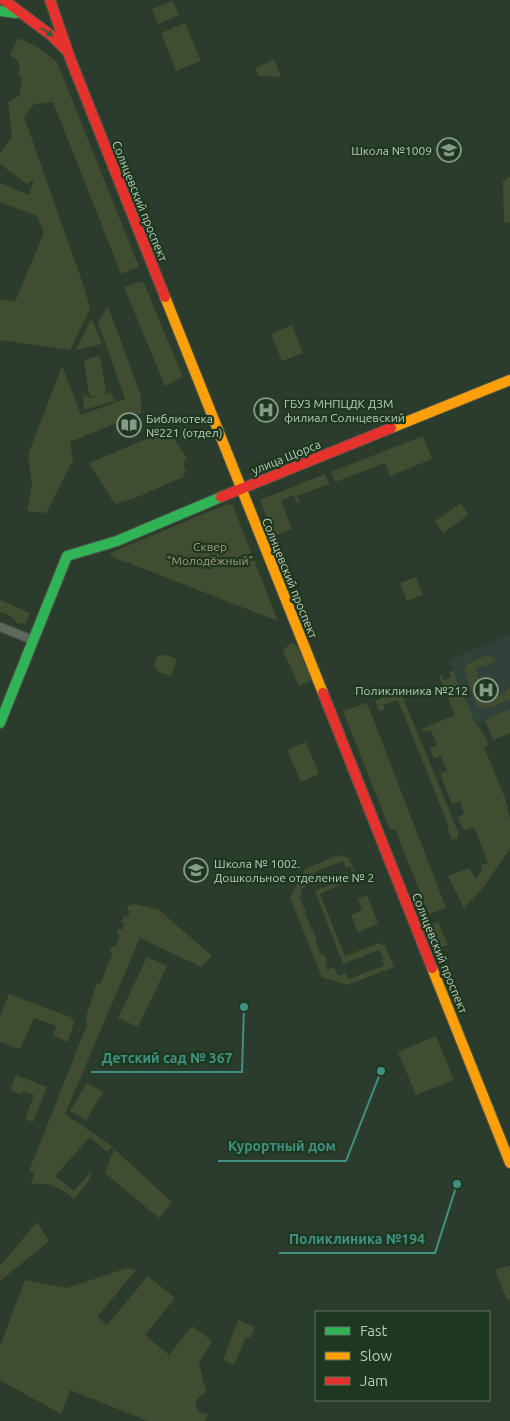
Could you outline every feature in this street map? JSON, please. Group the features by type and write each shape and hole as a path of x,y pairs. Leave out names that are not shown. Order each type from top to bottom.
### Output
{"street":[{"path":"4,0 16,13 53,36 67,50 70,58"},
{"name":"Солнцевский проспект","path":"50,0 70,58 240,490 510,1163"},
{"path":"0,11 16,13"},
{"name":"улица Щорса","path":"33,640 65,559 71,554 117,541 510,380"},
{"path":"0,627 33,640 0,723"}],"shaded area":[{"name":"Поликлиника №212","path":"510,634 510,709 476,724 449,660"}],"green space":[{"path":"173,1 179,15 158,24 152,9"},
{"path":"185,23 201,61 176,71 161,33"},
{"path":"18,38 38,47 57,62 139,267 121,274 53,102 34,104 24,117 90,309 70,350 0,340 0,299 15,302 44,232 37,216 0,202 0,183 29,195 34,179 27,184 0,164 0,154 12,137 8,103 20,95 22,78 18,75 20,70 18,61 10,55"},
{"path":"274,60 281,77 259,76 255,68"},
{"path":"510,176 510,222 504,223 503,181"},
{"path":"143,281 183,377 165,386 124,287"},
{"path":"108,306 141,396 141,413 70,442 73,460 46,513 27,511 32,484 28,455 62,366 81,415 125,399 98,322"},
{"path":"92,319 102,344 76,350 90,322"},
{"path":"292,325 303,353 282,361 271,334"},
{"path":"100,357 106,391 104,395 112,393 114,401 84,410 83,394 91,398 101,396 91,397 89,394 84,360"},
{"path":"168,430 187,458 183,463 186,473 183,474 184,477 133,499 115,504 89,463"},
{"path":"423,436 432,459 390,476 385,463 335,482 331,472"},
{"path":"325,474 329,484 297,496 300,502 297,503 293,495 281,501 292,529 274,536 260,500"},
{"path":"461,503 468,515 443,533 435,521"},
{"name":"Сквер \"Молодёжный\"","path":"227,504 233,506 278,621 113,557 110,553"},
{"path":"416,577 423,595 407,601 400,583"},
{"path":"0,600 30,613 25,624 17,623 9,615 0,612"},
{"path":"291,643 297,646 312,680 299,686 283,650"},
{"path":"165,655 177,659 171,676 159,672 154,665 157,656"},
{"path":"488,655 495,662 475,669 480,681 486,679 489,687 483,689 487,700 505,693 505,690 510,688 510,700 485,709 477,706 464,670 467,664"},
{"path":"453,670 476,724 483,732 489,745 484,747 505,798 510,819 510,849 482,889 464,908 448,876 469,868 476,879 482,870 481,865 488,863 474,827 464,830 458,818 464,813 460,801 452,804 440,774 447,771 441,756 434,758 430,748 437,745 431,730 424,732 422,729 455,715 439,676 441,675 444,680 451,677 449,672"},
{"path":"400,690 458,832 458,838 452,840 447,828 449,827 398,700 383,705 385,709 379,711 375,701"},
{"path":"367,703 446,908 429,914 395,829 390,830 343,711"},
{"path":"510,709 510,733 493,740 485,720"},
{"path":"306,742 319,774 301,782 287,750"},
{"path":"339,855 349,858 357,877 320,894 345,956 379,943 385,946 394,967 348,985 322,977 290,898 305,869","holes":["343,861 346,868 350,866 353,875 315,891 343,964 379,950 384,959 382,960 384,966 348,979 346,973 338,976 334,967 327,970 325,956 320,953 315,940 317,939 304,913 306,912 299,897 302,895 300,889 308,886 305,879 321,869"]},
{"path":"367,895 378,924 358,932 351,915 362,910 358,899"},
{"path":"135,904 159,910 212,956 201,967 140,938 65,1114 113,1147 107,1152 90,1137 55,1176 74,1191 92,1172 89,1176 91,1178 74,1199 54,1186 30,1185 35,1174 29,1171 87,1025 86,1017 97,983 100,984 113,953 110,952 112,946 115,947 120,936 117,934 119,929 122,930 125,924 121,922 124,916 127,917 130,912 127,910 128,906"},
{"path":"438,922 448,945 436,949 426,930 427,926"},
{"path":"147,957 167,966 138,1027 118,1018"},
{"path":"9,994 70,1017 74,1022 68,1042 53,1036 57,1026 34,1018 20,1049 0,1042 0,1016"},
{"path":"436,1036 454,1080 416,1095 398,1052"},
{"path":"16,1075 47,1087 33,1122 25,1119 34,1095 23,1091 21,1095 10,1090"},
{"path":"87,1083 103,1092 86,1120 70,1111"},
{"path":"114,1149 172,1202 159,1218 105,1173"},
{"path":"37,1222 49,1241 0,1281 0,1266"},
{"path":"510,1267 510,1299 507,1300 495,1270"},
{"path":"127,1268 136,1270 97,1317 107,1325 148,1276 175,1298 145,1335 169,1355 192,1326 212,1341 199,1363 206,1392 197,1399 195,1407 201,1413 208,1414 205,1421 148,1421 70,1390 61,1414 0,1380 0,1346 25,1280 67,1288"},
{"path":"238,1320 255,1327 250,1338 246,1337 234,1365 223,1360"}],"traffic: fast":[{"path":"0,11 16,13"},
{"path":"0,723 67,556 117,541 221,497"}],"traffic: slow":[{"path":"165,297 323,693"},
{"path":"391,428 510,380"},
{"path":"432,968 510,1163"}],"traffic: jam":[{"path":"4,0 52,36 66,50"},
{"path":"50,0 70,58 165,297"},
{"path":"221,497 391,428"},
{"path":"323,693 432,968"}],"place":[{"name":"Школа №1009","path":"449,150"},
{"name":"ГБУЗ МНПЦДК ДЗМ филиал Солнцевский","path":"266,410"},
{"name":"Библиотека №221 (отдел)","path":"129,425"},
{"name":"Поликлиника №212","path":"486,690"},
{"name":"Школа № 1002. Дошкольное отделение № 2","path":"196,870"},
{"name":"Детский сад № 367","path":"244,1007"},
{"name":"Курортный дом","path":"381,1071"},
{"name":"Поликлиника №194","path":"457,1184"}]}
